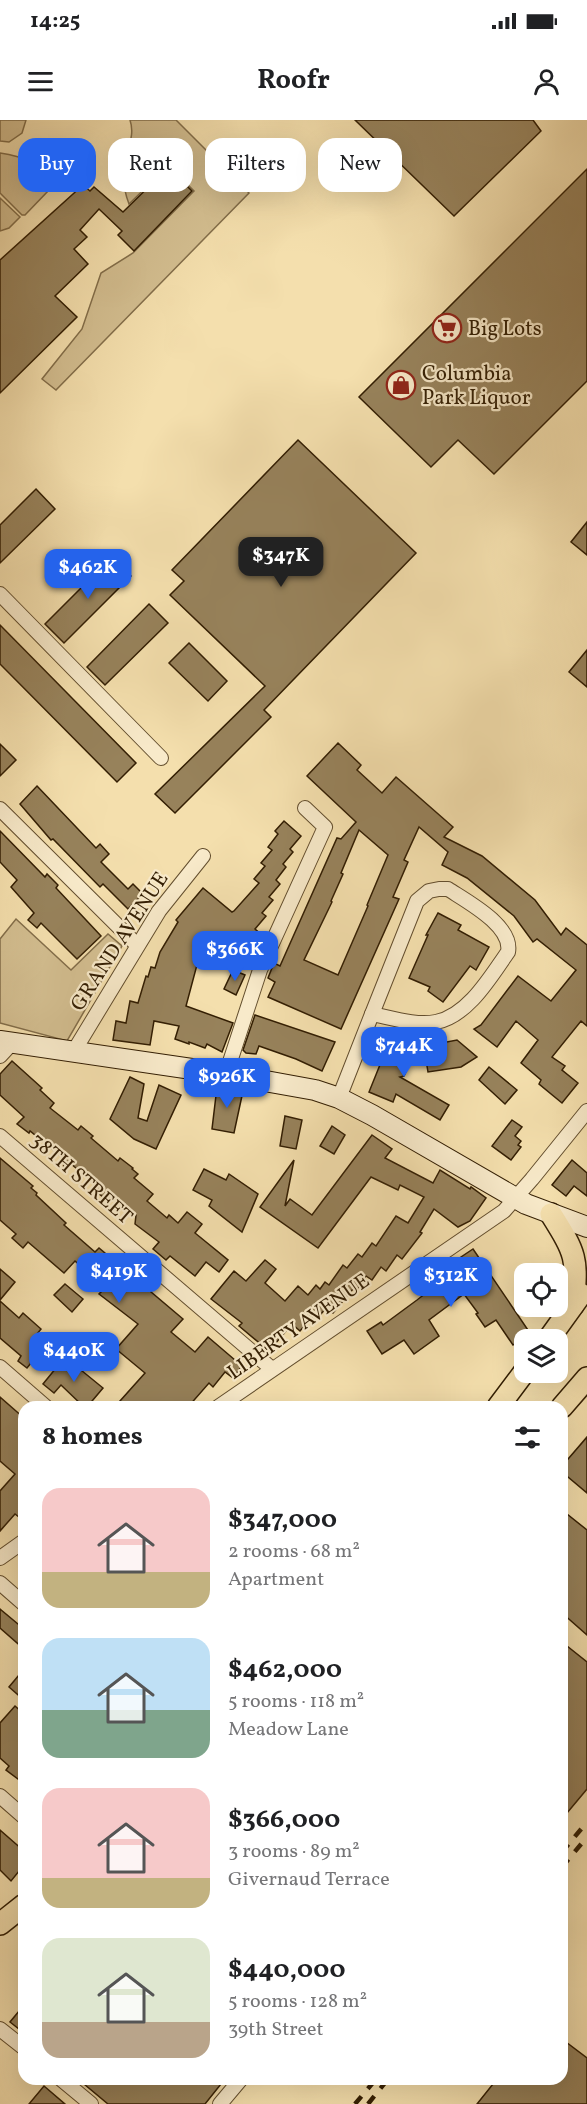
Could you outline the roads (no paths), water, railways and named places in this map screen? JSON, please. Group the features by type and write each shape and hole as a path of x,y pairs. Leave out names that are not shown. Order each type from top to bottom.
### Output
{"main road":[{"path":"4,1047 74,1051 226,1074 298,1086 339,1098 372,1114 516,1198 587,1227"},
{"path":"551,1214 567,1239 574,1256 576,1273 573,1305"},
{"path":"556,1329 587,1287"},
{"path":"567,1401 587,1378"},
{"path":"502,1401 516,1383"},
{"path":"0,1924 18,1910"}],"street":[{"path":"0,594 160,758"},
{"path":"226,1074 260,970 325,827 305,808"},
{"path":"0,809 137,945"},
{"name":"GRAND AVENUE","path":"74,1051 159,911 203,856"},
{"path":"339,1098 372,1014 417,901 429,891 448,889 480,910 504,932 509,944 508,952 472,1000 459,1011 438,1022 420,1023 372,1014"},
{"name":"LIBERTY AVENUE","path":"227,1401 504,1211 587,1111"},
{"name":"38TH STREET","path":"0,1136 273,1370"},
{"path":"0,1367 39,1401"},
{"path":"0,1558 18,1545"},
{"path":"0,1583 18,1599"},
{"path":"0,1796 18,1812"},
{"path":"0,2029 18,2044"},
{"path":"68,2085 91,2104"},
{"path":"220,2104 236,2085"}],"railway":[{"path":"568,1845 587,1822"},
{"path":"568,1860 587,1837"},
{"path":"355,2104 371,2085"},
{"path":"368,2104 383,2085"}],"place":[{"name":"Big Lots","path":"447,328"},
{"name":"Columbia Park Liquor","path":"401,385"}]}
